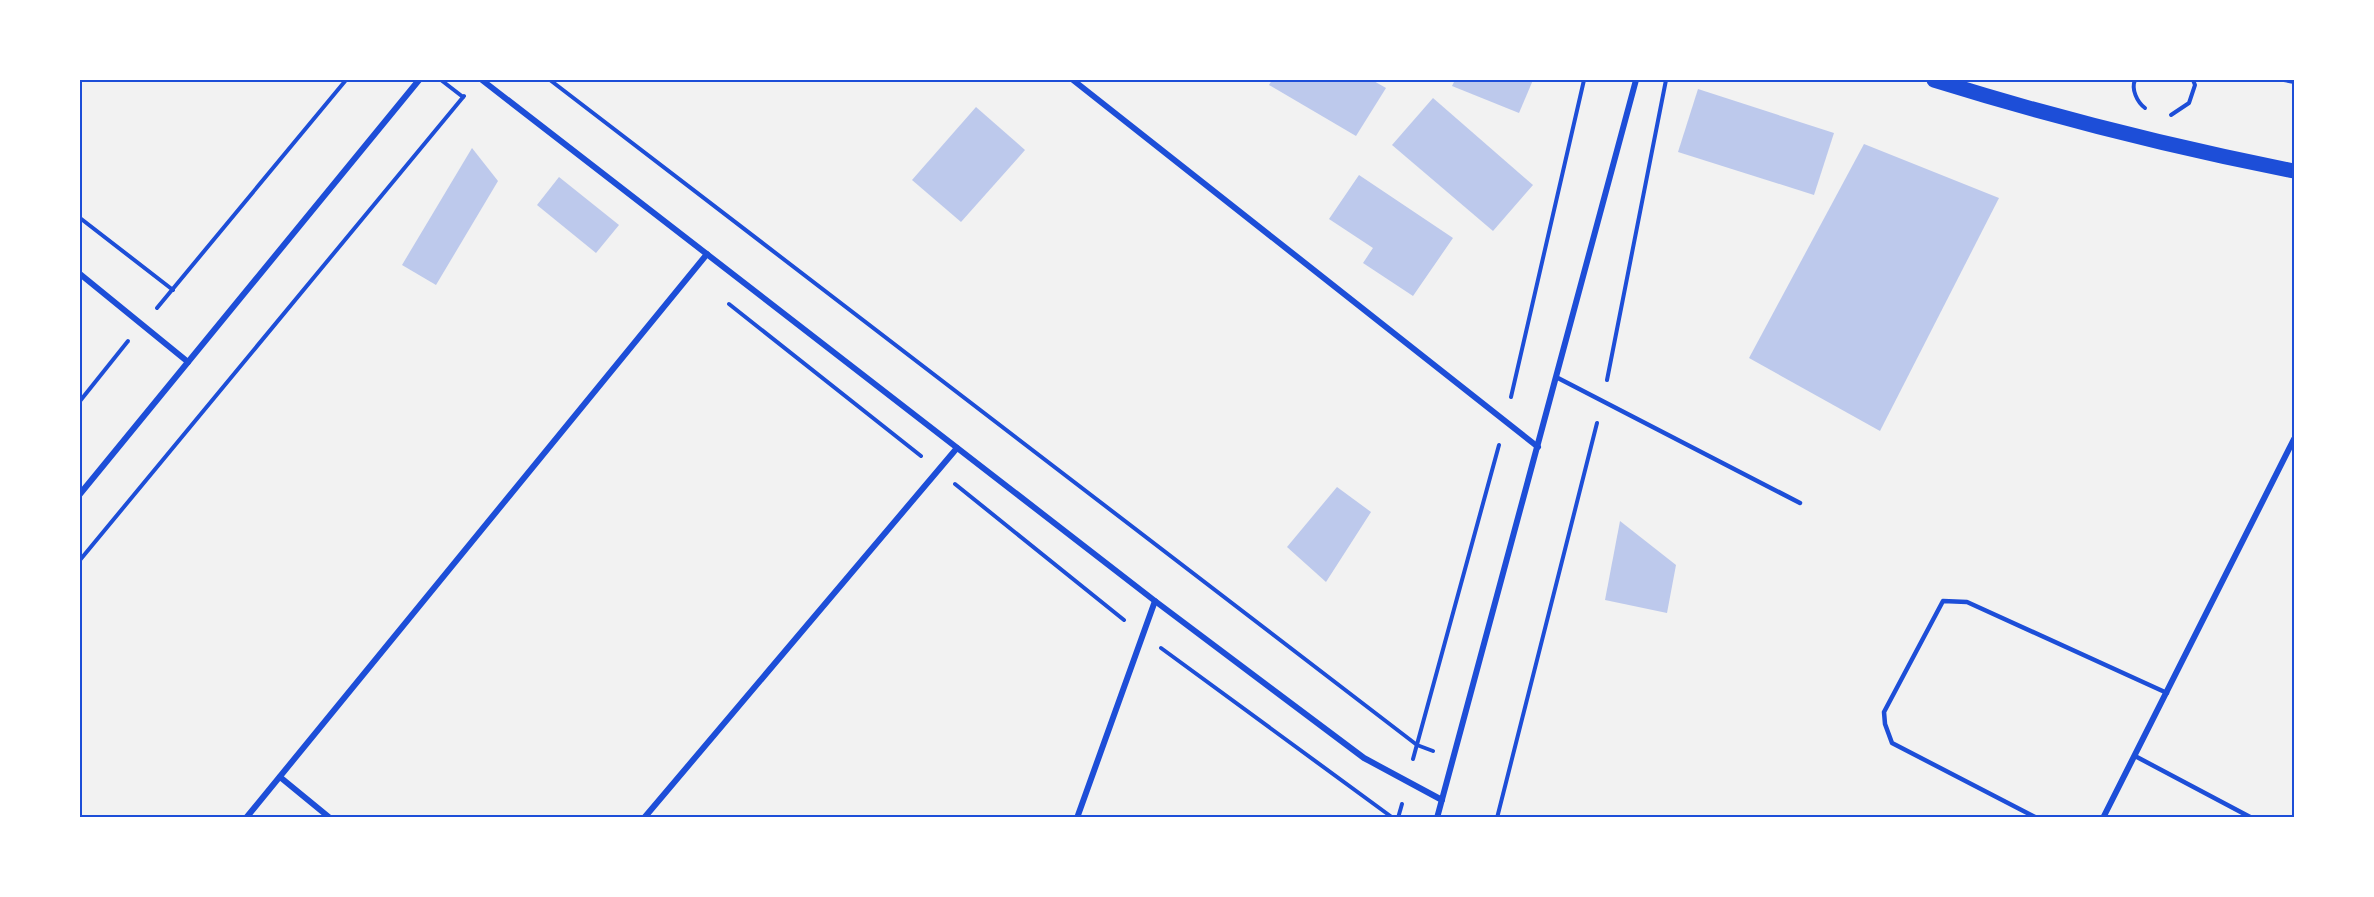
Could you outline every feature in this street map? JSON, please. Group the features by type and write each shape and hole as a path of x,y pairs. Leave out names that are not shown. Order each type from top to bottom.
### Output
{"main road":[{"path":"1934,80 2026,109 2135,137 2295,171"}],"street":[{"path":"80,494 419,80"},
{"path":"482,80 1155,601 1365,758 1442,800"},
{"path":"1073,80 1538,447"},
{"path":"1437,818 1636,80"},
{"path":"246,818 707,254"},
{"path":"80,274 188,362"},
{"path":"2103,818 2295,440"},
{"path":"644,818 957,448"},
{"path":"1077,818 1155,601"},
{"path":"280,777 330,818"}],"lane":[{"path":"1556,377 1800,503"},
{"path":"2037,818 1892,743 1885,724 1884,712 1943,601 1967,602 2167,693"},
{"path":"2135,756 2252,818"}],"path":[{"path":"80,401 346,80"},
{"path":"441,80 472,104"},
{"path":"550,80 1417,745 1454,759"},
{"path":"1398,818 1506,422 1584,80"},
{"path":"1497,818 1603,401 1666,80"},
{"path":"2134,80 2133,85 2139,104 2146,110"},
{"path":"2164,115 2174,115 2189,104 2195,85 2193,80"},
{"path":"2284,80 2295,82"},
{"path":"80,560 470,88"},
{"path":"80,218 172,290"},
{"path":"728,303 1143,635 1393,818"}],"building":[{"path":"1272,80 1372,80 1386,88 1356,136 1269,85"},
{"path":"1455,80 1533,80 1519,113 1452,86"},
{"path":"1698,89 1834,133 1814,195 1678,152"},
{"path":"1433,98 1533,185 1493,231 1392,145"},
{"path":"976,107 1025,150 961,222 912,180"},
{"path":"1864,144 1999,198 1880,431 1749,358"},
{"path":"472,148 498,181 436,285 402,265"},
{"path":"1359,175 1453,238 1413,296 1363,263 1373,248 1329,219"},
{"path":"559,177 619,225 596,253 537,205"},
{"path":"1337,487 1371,512 1326,582 1287,547"},
{"path":"1620,521 1676,565 1667,613 1605,600"}]}
